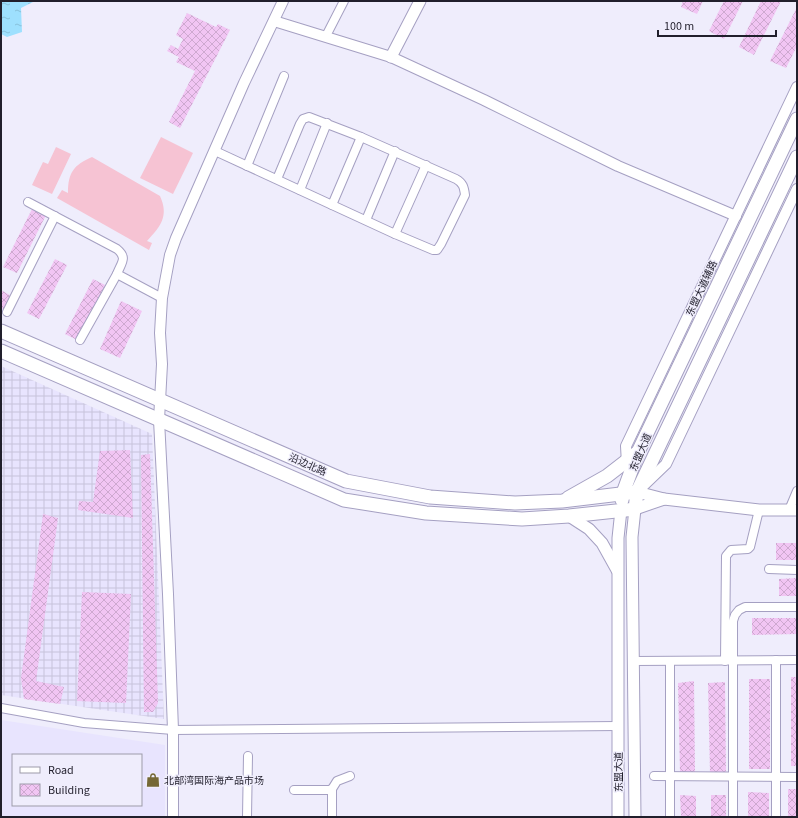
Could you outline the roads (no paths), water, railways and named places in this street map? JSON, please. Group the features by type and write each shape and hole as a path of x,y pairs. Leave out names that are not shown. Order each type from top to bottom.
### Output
{"highway":[{"name":"东盟大道","path":"621,510 623,493 638,452 797,119"},
{"name":"东盟大道","path":"635,509 637,492 797,157"},
{"name":"沿边北路","path":"1,330 346,481 430,497 515,504 562,501 637,492"},
{"name":"沿边北路","path":"1,351 344,500 426,513 522,519 635,509"},
{"path":"562,501 607,476 638,452"}],"main road":[{"path":"391,57 420,1"},
{"path":"637,492 664,500 759,510 793,510"},
{"path":"635,509 664,500"},
{"name":"东盟大道","path":"635,509 632,537 635,817"},
{"name":"东盟大道","path":"618,817 618,538 621,510"},
{"path":"569,516 589,529 602,543 618,571"}],"street":[{"path":"173,817 173,730 159,420 162,298 170,255 176,238 244,83 283,1"},
{"path":"326,36 344,1"},
{"path":"274,21 391,57 484,100 618,166 736,216"},
{"path":"247,166 284,76"},
{"name":"东盟大道辅路","path":"623,493 627,460 626,446 797,87"},
{"path":"215,151 433,250 437,250 441,244 465,195 462,183 395,151 309,117 303,119 300,124 277,179"},
{"path":"300,190 327,123"},
{"path":"332,205 361,137"},
{"path":"366,220 395,151"},
{"path":"395,234 426,165"},
{"path":"637,492 666,464 797,189"},
{"path":"28,202 112,246 124,257 117,274 80,340"},
{"path":"7,312 55,216"},
{"path":"117,274 162,298"},
{"path":"793,510 797,491"},
{"path":"733,817 726,556 731,550 748,549 750,547 759,510"},
{"path":"769,569 797,570"},
{"path":"729,661 733,621 735,614 739,610 745,607 797,607"},
{"path":"776,660 776,817"},
{"path":"633,661 797,660"},
{"path":"670,661 670,817"},
{"path":"1,708 84,723 173,730 618,726"},
{"path":"247,817 248,756"},
{"path":"332,817 332,789 337,781 350,776"},
{"path":"654,776 797,777"},
{"path":"294,790 332,789"}],"water":[{"path":"1,1 35,1 21,8 22,32 7,37 1,34"}],"place":[{"name":"北部湾国际海产品市场","path":"153,780"}]}
